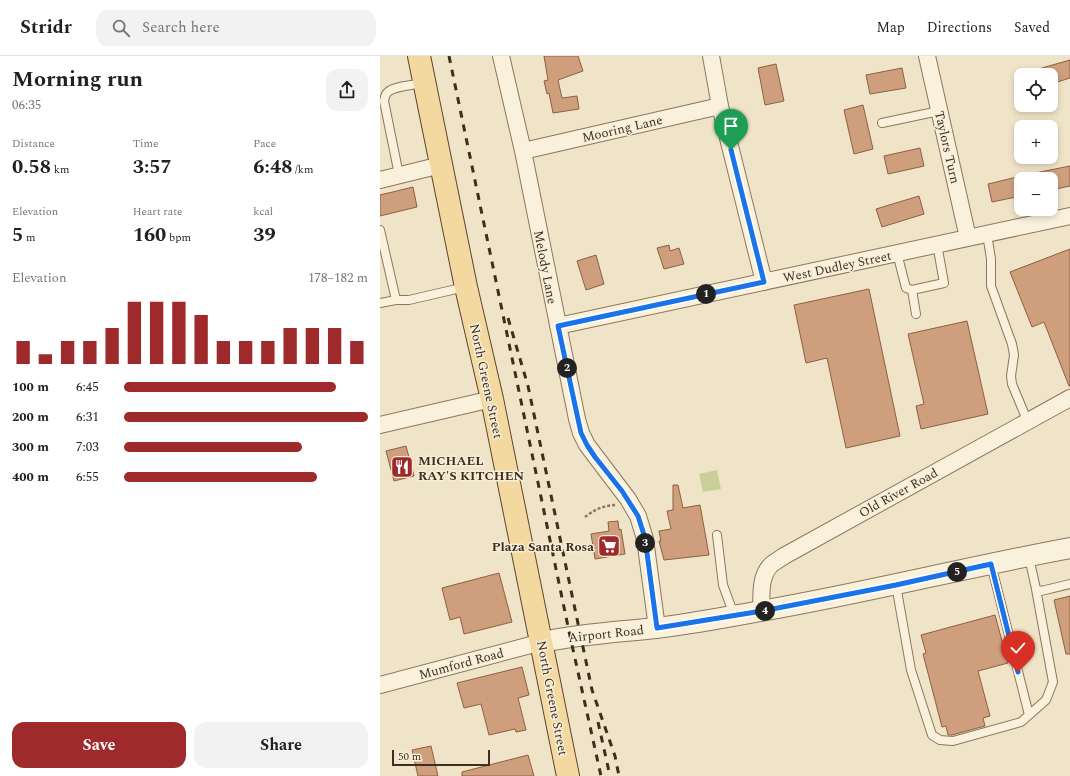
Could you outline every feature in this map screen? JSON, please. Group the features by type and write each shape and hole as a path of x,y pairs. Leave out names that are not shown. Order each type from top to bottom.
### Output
{"main road":[{"name":"North Greene Street","path":"419,56 466,287 492,399 568,776"}],"street":[{"name":"Melody Lane","path":"501,56 523,151 581,433 595,457 636,511 643,529 657,628"},
{"path":"710,56 720,106 764,282"},
{"name":"Taylors Turn","path":"927,56 968,238"},
{"name":"Mooring Lane","path":"523,151 720,106"},
{"path":"380,180 442,165"},
{"name":"West Dudley Street","path":"558,326 1070,216"},
{"name":"Old River Road","path":"762,611 763,577 770,566 788,553 1027,420 1070,398"},
{"path":"380,425 492,399"},
{"name":"Airport Road","path":"542,642 570,636 657,628 734,616 896,585 1070,548"},
{"name":"Mumford Road","path":"380,685 542,642"}],"lane":[{"path":"399,175 384,101 389,91 394,88 425,83"},
{"path":"882,123 939,111"},
{"path":"380,230 396,300"},
{"path":"986,234 991,259 991,286 1012,344 1014,355 1011,376 1012,384 1027,420"},
{"path":"897,253 906,288 912,290 944,283 937,244"},
{"path":"380,303 396,300 409,300 466,287"},
{"path":"912,290 916,314"},
{"path":"717,535 723,585 734,616"},
{"path":"896,585 911,670 932,735 940,740 953,741 1021,722 1046,700 1053,682 1029,556"},
{"path":"991,564 1028,715"},
{"path":"1036,589 1041,591 1070,584"}],"path":[{"path":"585,517 597,509 611,505 620,505 636,511"}],"green space":[{"path":"717,470 721,489 703,492 699,474"}],"building":[{"path":"544,56 578,56 583,71 558,80 562,98 577,96 579,109 553,113 549,93 547,94 544,81 548,80"},
{"path":"1070,60 1070,78 1058,82 1058,68 1042,68"},
{"path":"776,64 784,101 765,105 758,68"},
{"path":"902,68 906,88 870,94 866,75"},
{"path":"863,105 873,149 854,154 844,110"},
{"path":"920,148 924,166 888,174 884,156"},
{"path":"1070,166 1070,186 1058,189 1058,172 1040,172"},
{"path":"1014,178 1014,197 992,202 988,184"},
{"path":"413,187 417,207 380,216 380,195"},
{"path":"919,196 924,214 882,227 876,209"},
{"path":"669,245 670,251 679,248 684,264 664,269 657,248"},
{"path":"1070,249 1069,386 1044,322 1032,327 1010,272"},
{"path":"596,255 604,284 586,290 577,261"},
{"path":"869,289 900,436 846,448 827,358 806,363 794,305"},
{"path":"967,321 988,414 921,429 916,406 924,404 908,334"},
{"path":"406,446 414,476 394,481 386,451"},
{"path":"673,485 678,485 683,508 700,505 709,555 664,560 659,541 661,541 659,531 671,529 667,511 673,510"},
{"path":"618,521 619,530 621,529 625,554 595,559 591,534 609,531 608,522"},
{"path":"499,573 512,622 464,634 460,617 450,620 442,588"},
{"path":"1070,596 1070,654 1066,654 1054,600"},
{"path":"995,615 1008,663 978,671 990,716 983,718 985,726 948,735 946,726 942,727 923,654 926,653 921,635"},
{"path":"522,667 529,695 518,698 526,730 516,732 515,729 489,735 481,704 464,708 457,683"},
{"path":"431,746 438,776 418,776 412,750"},
{"path":"528,755 534,776 462,776 462,772"}],"railway":[{"path":"449,56 570,636 601,776"},
{"path":"508,318 528,386 592,690 615,756 619,776"},
{"path":"598,722 610,776"}],"place":[{"name":"MICHAEL RAY'S KITCHEN","path":"402,467"},
{"name":"Plaza Santa Rosa","path":"609,546"}],"route":[{"path":"731,150 764,282 558,326 581,433 595,457 636,511 643,529 657,628 762,611 896,585 991,564 1018,672"}]}
